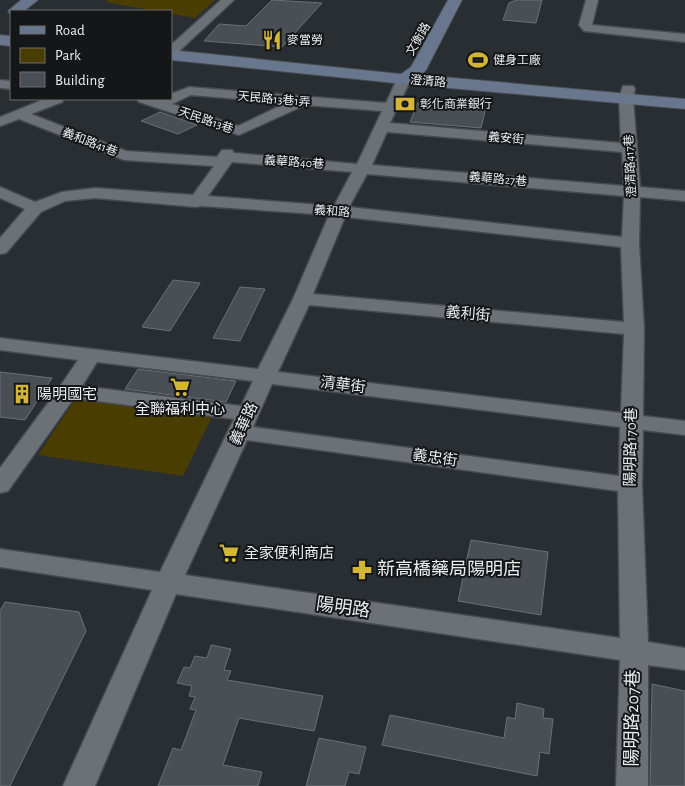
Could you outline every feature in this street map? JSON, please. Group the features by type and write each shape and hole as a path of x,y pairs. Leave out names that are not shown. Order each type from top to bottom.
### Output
{"main road":[{"path":"16,10 31,0"},
{"name":"文衡路","path":"408,66 440,0"},
{"name":"文衡路","path":"408,66 455,0"},
{"name":"澄清路","path":"172,51 408,66 627,94 685,104"},
{"name":"澄清路","path":"627,94 685,94"}],"street":[{"path":"172,51 228,0"},
{"path":"592,0 585,25 588,28 685,38"},
{"name":"義華路","path":"79,786 168,583 245,423 302,299 339,211 363,167 408,66"},
{"name":"天民路13巷1弄","path":"172,99 189,91 390,108"},
{"name":"澄清路417巷","path":"627,94 632,192 630,243"},
{"path":"0,122 14,110 36,108 55,100"},
{"name":"天民路13巷","path":"147,100 240,131"},
{"name":"天民路13巷1弄","path":"160,104 169,100"},
{"path":"196,202 225,160 240,131 302,101"},
{"name":"義和路41巷","path":"14,110 124,155 225,160"},
{"name":"義安街","path":"382,127 629,148"},
{"name":"義華路40巷","path":"225,160 363,167"},
{"name":"義華路27巷","path":"363,167 685,196"},
{"path":"0,192 35,208 0,249"},
{"name":"義和路","path":"35,208 62,197 95,192 196,202 339,211 630,243"},
{"name":"陽明路170巷","path":"630,243 634,330 630,485 634,651"},
{"name":"義利街","path":"302,299 634,330"},
{"name":"清華街","path":"0,344 685,428"},
{"path":"0,485 68,391 91,355"},
{"name":"義忠街","path":"68,391 245,423 630,485"},
{"name":"陽明路","path":"0,558 685,659"},
{"name":"陽明路207巷","path":"632,786 634,651"}],"green space":[{"path":"108,0 215,0 195,18 172,14 172,10 149,10 105,2"},
{"path":"76,398 212,417 183,476 38,455"}],"building":[{"path":"272,0 322,3 282,47 204,41 219,24 246,26"},
{"path":"516,0 542,0 536,23 503,20 509,3"},
{"path":"418,102 486,107 481,128 410,122"},
{"path":"160,112 197,125 178,134 141,121"},
{"path":"173,280 200,283 170,331 142,327"},
{"path":"240,287 265,289 240,341 213,338"},
{"name":"全聯福利中心","path":"138,369 236,381 226,402 125,389"},
{"name":"陽明國宅","path":"0,372 52,378 25,420 0,417"},
{"path":"471,540 548,552 541,615 458,601"},
{"path":"5,602 79,612 86,631 10,786 0,786 0,611"},
{"path":"211,645 231,649 224,670 231,671 227,680 323,696 314,731 239,718 223,765 262,772 258,786 158,786 173,748 181,750 196,710 190,709 195,697 189,696 192,686 177,683 184,667 190,668 195,656 207,658"},
{"path":"652,684 685,691 685,786 650,786"},
{"path":"517,703 544,709 543,718 553,719 549,754 540,752 537,776 382,745 390,715 504,738 507,717 515,719"},
{"path":"319,738 366,747 359,774 349,772 345,786 306,786"}],"place":[{"name":"麥當勞","path":"272,40"},
{"name":"健身工廠","path":"478,60"},
{"name":"彰化商業銀行","path":"405,104"},
{"name":"全聯福利中心","path":"180,387"},
{"name":"陽明國宅","path":"22,394"},
{"name":"全家便利商店","path":"229,553"},
{"name":"新高橋藥局陽明店","path":"362,570"}]}
